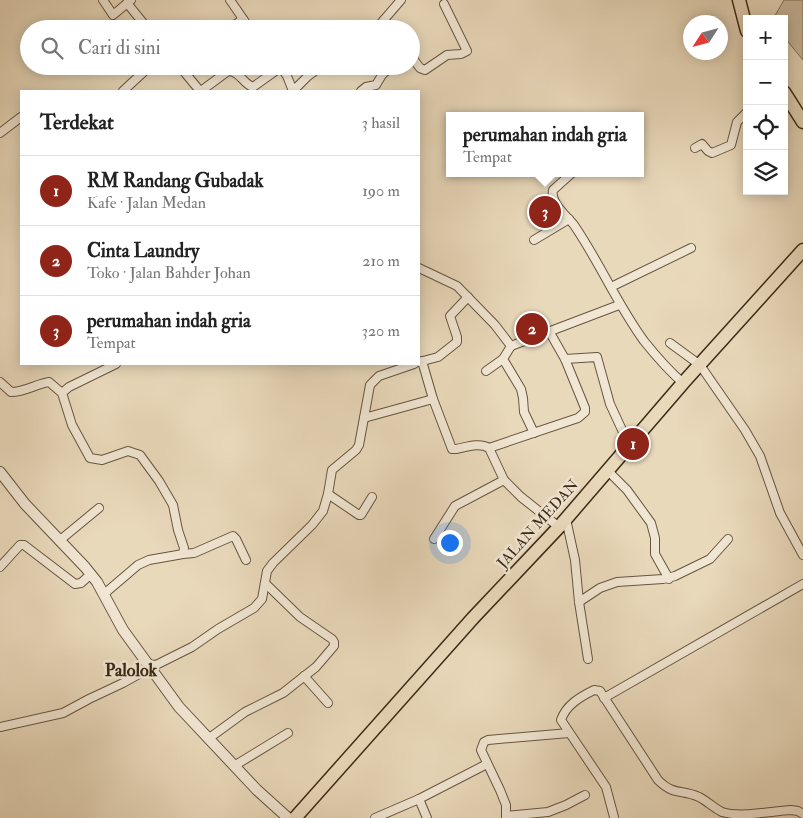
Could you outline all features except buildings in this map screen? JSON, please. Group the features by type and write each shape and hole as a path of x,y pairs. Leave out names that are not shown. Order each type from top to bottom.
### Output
{"main road":[{"path":"739,0 743,16"},
{"path":"788,98 803,122"},
{"name":"JALAN MEDAN","path":"295,818 460,632 562,523 683,383 803,250"}],"street":[{"path":"103,0 113,15 129,2 142,20"},
{"path":"230,0 243,19"},
{"path":"390,20 399,1"},
{"path":"420,68 425,70 447,55 461,54 467,51 444,4"},
{"path":"124,90 140,75"},
{"path":"187,75 199,90"},
{"path":"201,90 222,75"},
{"path":"238,75 249,86 254,87 270,75"},
{"path":"286,75 293,90"},
{"path":"294,90 309,75"},
{"path":"362,90 366,87 376,85 381,75"},
{"path":"694,148 702,144 708,151 712,152 730,146 733,142 737,122 743,116"},
{"path":"0,133 20,117"},
{"path":"568,177 553,190 553,199 596,258 619,305 656,356 683,383"},
{"path":"534,240 569,219"},
{"path":"611,287 691,248"},
{"path":"420,268 457,286 495,324 511,346"},
{"path":"468,297 450,316 457,342 438,357 420,361 452,448 485,445 489,448 504,480 521,497 562,523 575,560 579,602 588,659"},
{"path":"486,371 503,359 511,346 619,305"},
{"path":"489,448 578,418 585,412 565,359 549,331"},
{"path":"670,343 700,365 755,445 780,514 803,555"},
{"path":"565,359 596,357 610,404 629,445"},
{"path":"503,359 521,389 524,398 524,412 534,433"},
{"path":"62,393 69,387 114,365"},
{"path":"0,727 63,713 123,683 148,666 156,665 192,646 254,608 262,599 267,571 319,517 328,494 332,470 351,455 360,444 369,390 373,380 379,376 411,365"},
{"path":"0,382 11,392 19,392 38,384 49,382 62,393 72,425 90,458 102,460 128,451 140,456 159,481 173,505 184,548 183,554"},
{"path":"364,418 433,399"},
{"path":"608,470 627,490 650,523 656,538 655,554 668,579"},
{"path":"0,472 25,504 91,574 123,630 180,707 257,790 288,818"},
{"path":"434,539 455,506 504,480"},
{"path":"328,494 359,515 361,515 372,497"},
{"path":"59,541 99,508"},
{"path":"104,594 138,564 149,560 194,553 232,536 236,539 246,560"},
{"path":"579,602 600,588 617,582 668,579 710,559 728,539"},
{"path":"0,567 20,545 75,584 80,583 91,574"},
{"path":"208,739 245,712 283,693 304,676 334,646 334,642 300,617 265,583"},
{"path":"604,698 803,584"},
{"path":"304,676 328,703"},
{"path":"614,817 606,787 561,720 564,712 584,695 594,690 600,691 658,780 666,788 700,797 722,812 746,815 791,810 803,814"},
{"path":"234,766 288,733"},
{"path":"569,733 488,740 484,742 481,750 506,805 506,817 548,812 585,795"},
{"path":"375,818 418,799 487,764"},
{"path":"418,799 427,818"}],"shaded area":[{"path":"784,0 803,0 803,60 788,42 788,15 775,15"}],"place":[{"name":"perumahan indah gria","path":"545,212"},
{"name":"Cinta Laundry","path":"532,329"},
{"name":"RM Randang Gubadak","path":"633,444"}],"district":[{"name":"Palolok","path":"131,670"}]}
